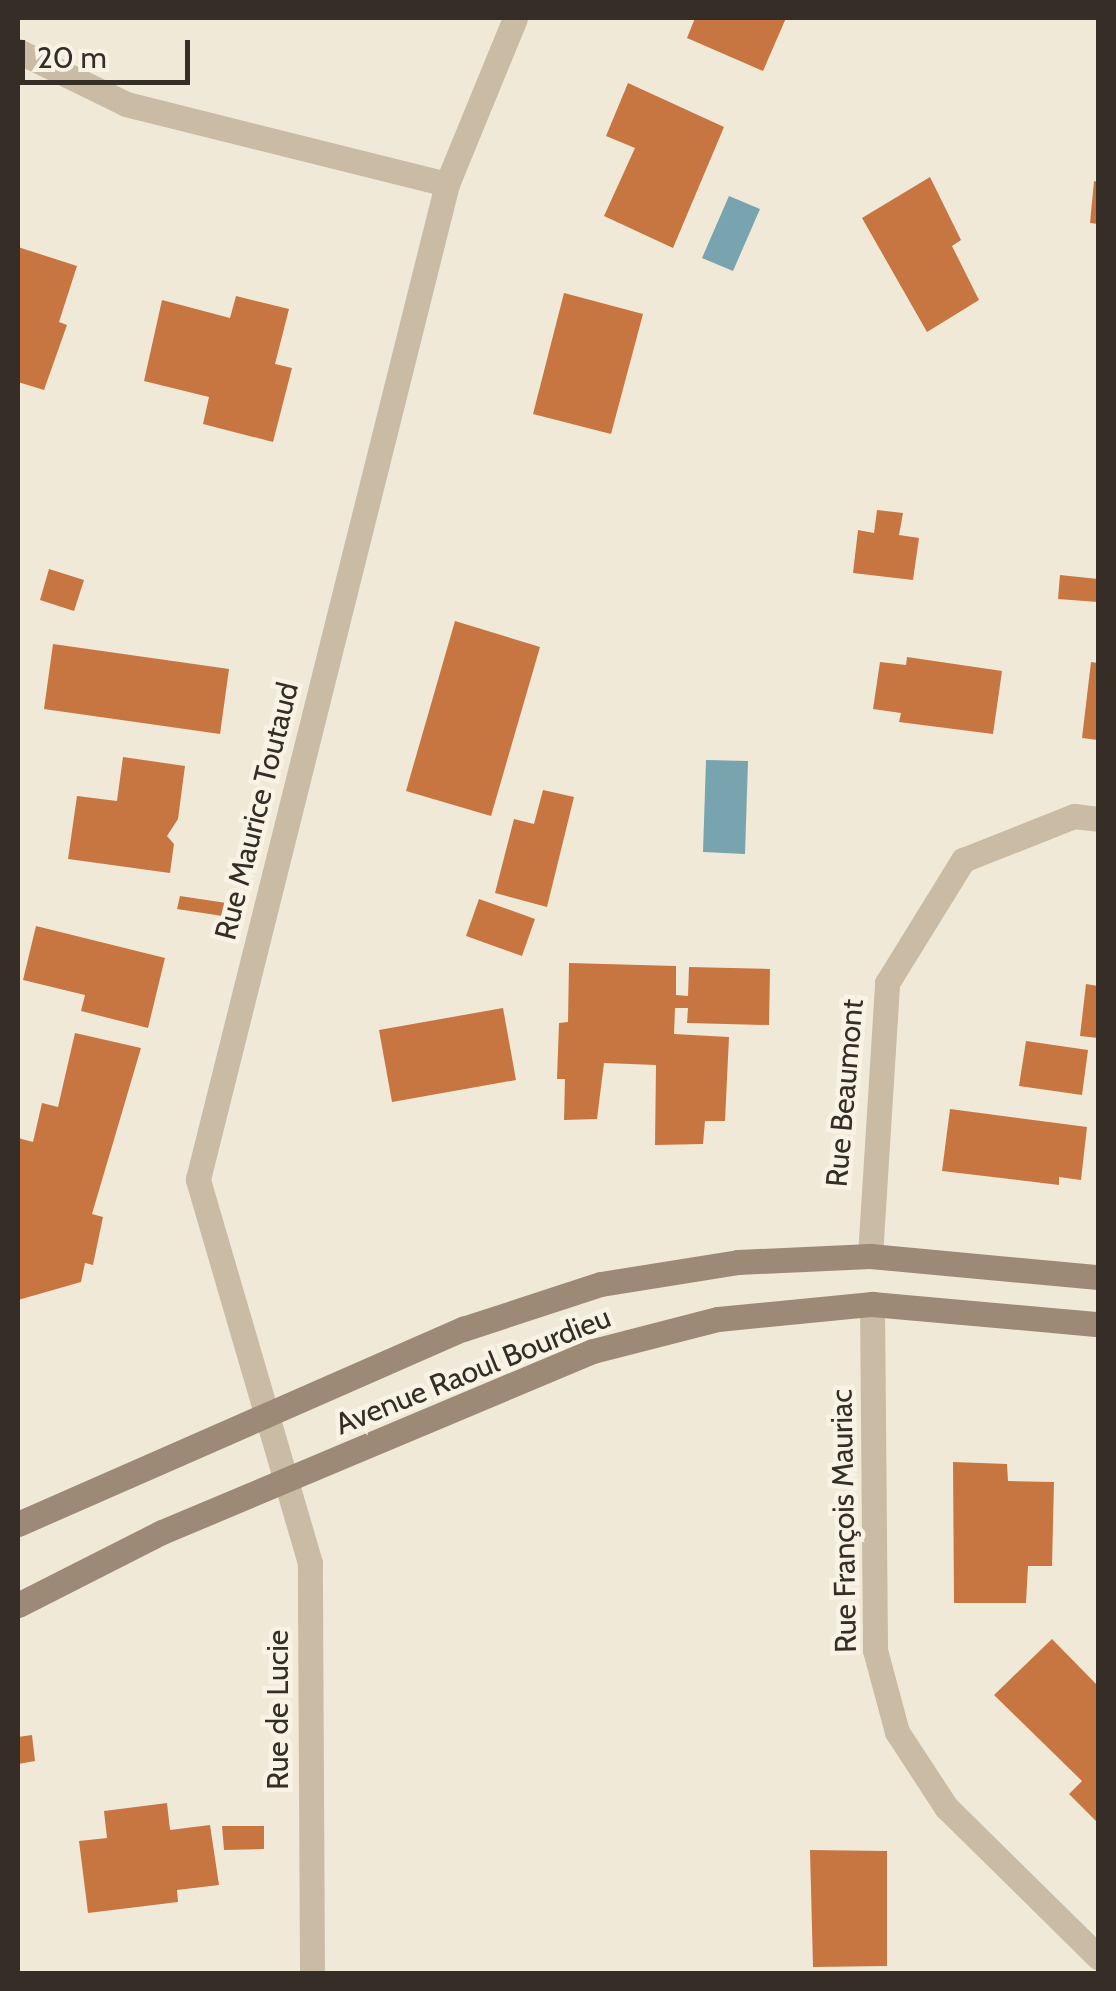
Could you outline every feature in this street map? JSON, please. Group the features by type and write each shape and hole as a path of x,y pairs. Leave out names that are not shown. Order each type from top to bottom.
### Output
{"street":[{"name":"Rue Maurice Toutaud","path":"275,1451 198,1179 446,184 515,18"},
{"path":"18,51 126,104 446,184"},
{"name":"Rue Beaumont","path":"870,1256 887,983 963,860 1074,816 1098,818"},
{"name":"Avenue Raoul Bourdieu","path":"18,1524 463,1329 600,1284 738,1262 870,1256 1098,1277"},
{"name":"Avenue Raoul Bourdieu","path":"18,1604 162,1532 593,1351 718,1319 872,1304 1098,1324"},
{"name":"Rue François Mauriac","path":"872,1304 875,1650 897,1732 946,1807 1098,1957"},
{"name":"Rue de Lucie","path":"275,1451 310,1563 312,1974"}],"water":[{"path":"729,196 760,209 733,271 702,258"},
{"path":"706,760 748,761 745,854 703,852"}],"building":[{"path":"695,18 786,18 763,71 687,38"},
{"path":"628,83 724,127 673,248 604,216 635,148 606,136"},
{"path":"930,177 961,240 952,246 979,300 927,332 862,218"},
{"path":"1094,181 1098,182 1098,224 1090,223"},
{"path":"18,247 77,266 59,322 67,325 44,390 18,382"},
{"path":"564,293 643,314 611,434 533,414"},
{"path":"236,296 289,309 275,364 292,368 273,442 203,424 209,397 144,381 162,300 230,318"},
{"path":"877,510 903,513 899,535 919,538 913,580 853,573 858,530 874,533"},
{"path":"49,569 84,580 74,611 40,600"},
{"path":"1060,575 1098,579 1098,602 1058,599"},
{"path":"455,621 540,647 491,816 406,791"},
{"path":"53,644 229,669 220,734 44,709"},
{"path":"907,657 1002,671 993,734 899,722 901,713 873,709 880,662 906,665"},
{"path":"1091,662 1098,663 1098,740 1082,738"},
{"path":"123,757 185,766 178,819 167,836 174,844 170,873 68,859 77,796 117,801"},
{"path":"543,790 574,797 547,907 495,893 514,819 534,824"},
{"path":"180,896 233,904 229,917 177,909"},
{"path":"479,899 535,919 522,956 466,936"},
{"path":"36,926 165,958 148,1028 81,1011 85,995 23,980"},
{"path":"569,963 676,966 676,995 688,996 689,967 770,969 769,1025 687,1023 688,1008 675,1008 674,1034 729,1037 725,1121 705,1121 703,1144 655,1145 656,1065 604,1063 597,1119 564,1120 565,1079 557,1079 559,1023 568,1022"},
{"path":"1086,984 1098,986 1098,1038 1080,1036"},
{"path":"503,1008 516,1080 392,1102 379,1030"},
{"path":"75,1033 141,1048 92,1214 103,1217 93,1265 85,1263 81,1282 18,1300 18,1138 33,1142 42,1103 58,1107"},
{"path":"1026,1041 1088,1050 1082,1095 1019,1086"},
{"path":"950,1109 1087,1127 1081,1180 1059,1177 1059,1185 942,1171"},
{"path":"953,1462 1007,1464 1008,1481 1054,1482 1052,1566 1028,1566 1026,1603 954,1603"},
{"path":"1052,1639 1098,1686 1098,1823 1069,1794 1082,1781 994,1695"},
{"path":"32,1735 35,1761 18,1764 18,1737"},
{"path":"167,1803 170,1830 210,1825 219,1885 177,1890 178,1902 88,1913 79,1841 107,1838 104,1811"},
{"path":"222,1826 264,1826 264,1849 224,1850"},
{"path":"810,1850 887,1851 887,1966 813,1967"}]}
